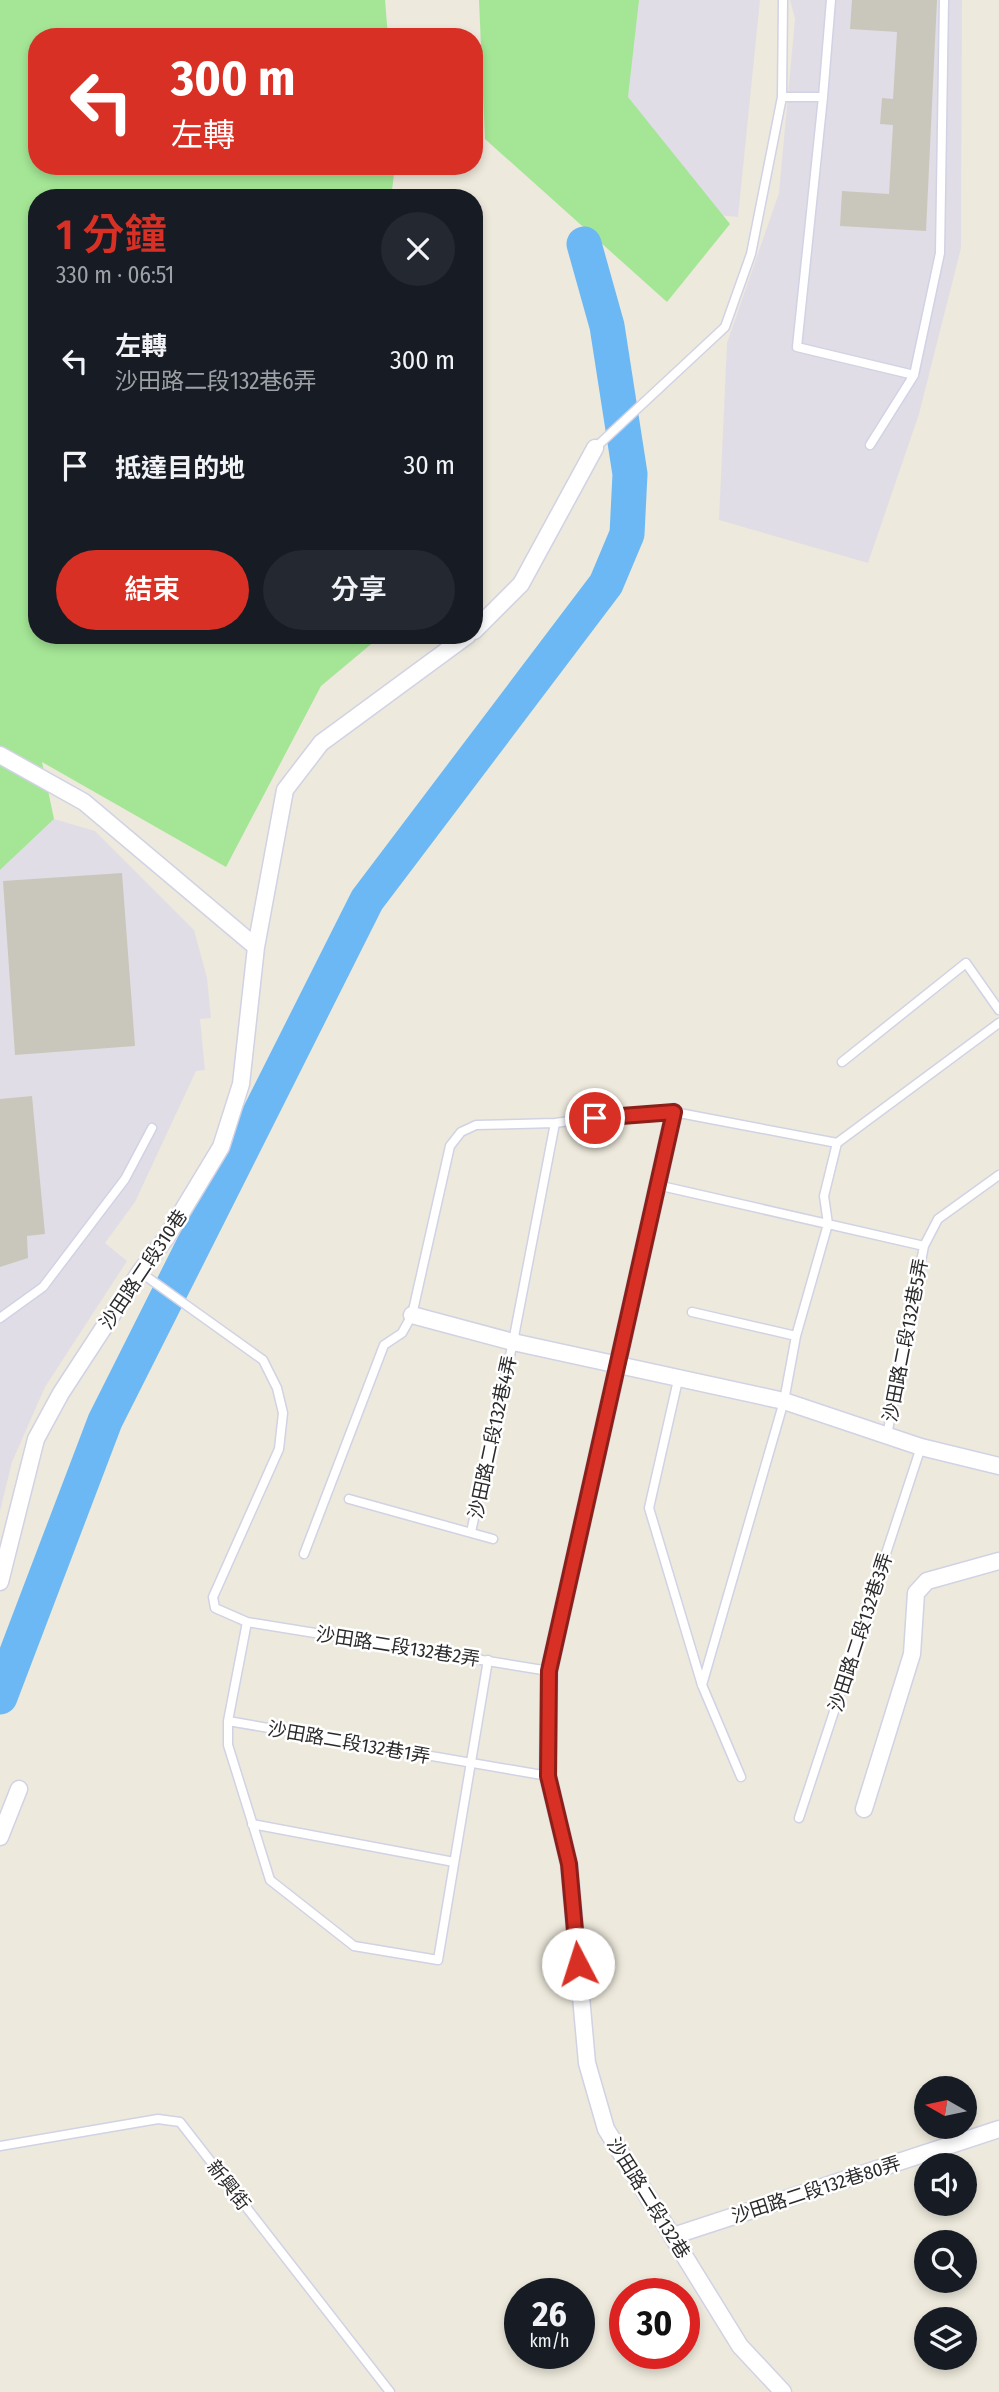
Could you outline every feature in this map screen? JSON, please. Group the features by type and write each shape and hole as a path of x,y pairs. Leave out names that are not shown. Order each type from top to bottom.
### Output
{"street":[{"path":"483,622 521,584 595,448"},
{"name":"沙田路二段310巷","path":"0,1582 6,1542 36,1439 61,1393 140,1272 166,1238 221,1147 242,1084 256,947 285,790 321,743 456,644"},
{"path":"0,755 84,802 256,947"},
{"name":"沙田路二段132巷","path":"674,1112 549,1671 548,1776 569,1864 587,2063 606,2129 740,2346 783,2392"},
{"path":"412,1315 513,1342 784,1401 921,1447 999,1466"},
{"path":"864,1809 912,1654 916,1594 928,1581 999,1561"},
{"path":"0,1837 19,1789"},
{"name":"沙田路二段132巷80弄","path":"673,2236 999,2129"}],"lane":[{"path":"595,448 725,327 751,254 782,97 783,0"},
{"path":"831,0 797,347 914,375"},
{"path":"870,444 914,375 940,253 944,0"},
{"path":"782,97 823,97"},
{"path":"842,1062 966,963 999,1010"},
{"path":"702,1685 784,1401 796,1336 828,1224 824,1196 837,1143 999,1023"},
{"path":"304,1554 384,1345 402,1333 412,1315 450,1146 461,1132 476,1125 555,1123 615,1115 674,1112 837,1143"},
{"name":"沙田路二段132巷4弄","path":"471,1532 513,1342 555,1123"},
{"path":"0,1318 43,1287 125,1179 152,1128"},
{"name":"沙田路二段132巷5弄","path":"887,1435 923,1246 938,1219 999,1175"},
{"name":"沙田路二段132巷5弄","path":"656,1185 923,1246"},
{"name":"沙田路二段132巷2弄","path":"140,1272 262,1360 278,1388 284,1413 279,1448 213,1597 215,1608 247,1622 549,1671"},
{"path":"692,1312 796,1336"},
{"path":"678,1380 649,1508 702,1685 741,1777"},
{"name":"沙田路二段132巷3弄","path":"799,1818 921,1447"},
{"name":"沙田路二段132巷4弄","path":"349,1499 493,1539"},
{"path":"247,1622 228,1721 228,1745 270,1880 354,1946 438,1960 488,1660"},
{"name":"沙田路二段132巷1弄","path":"228,1721 548,1776"},
{"path":"252,1824 454,1862"},
{"name":"新興街","path":"0,2146 158,2119 180,2122 390,2392"}],"shaded area":[{"path":"622,0 760,0 738,217 602,204"},
{"path":"790,0 962,0 961,248 919,414 868,563 719,520 727,343 779,193 795,19"},
{"path":"54,819 95,831 194,930 207,978 211,1018 200,1019 205,1070 196,1071 135,1202 105,1243 127,1261 45,1387 12,1462 0,1511 0,870"}],"green space":[{"path":"0,0 385,0 387,28 28,28 28,175 394,175 392,189 28,189 28,644 371,644 321,686 226,867 42,762 54,819 0,870"},
{"path":"479,0 639,0 628,97 730,224 667,302 485,139 483,28 480,28"}],"building":[{"path":"852,0 937,0 926,231 840,226 842,191 889,194 893,125 880,124 882,98 893,99 897,32 850,29"},
{"path":"122,873 135,1046 15,1055 3,881"},
{"path":"32,1096 45,1234 27,1236 28,1258 0,1267 0,1099"}],"waterway":[{"path":"0,1697 105,1421 367,900 606,584 627,534 630,474 607,326 584,244"}],"route":[{"path":"578,1964 569,1864 548,1776 549,1671 674,1112 595,1118"}]}
